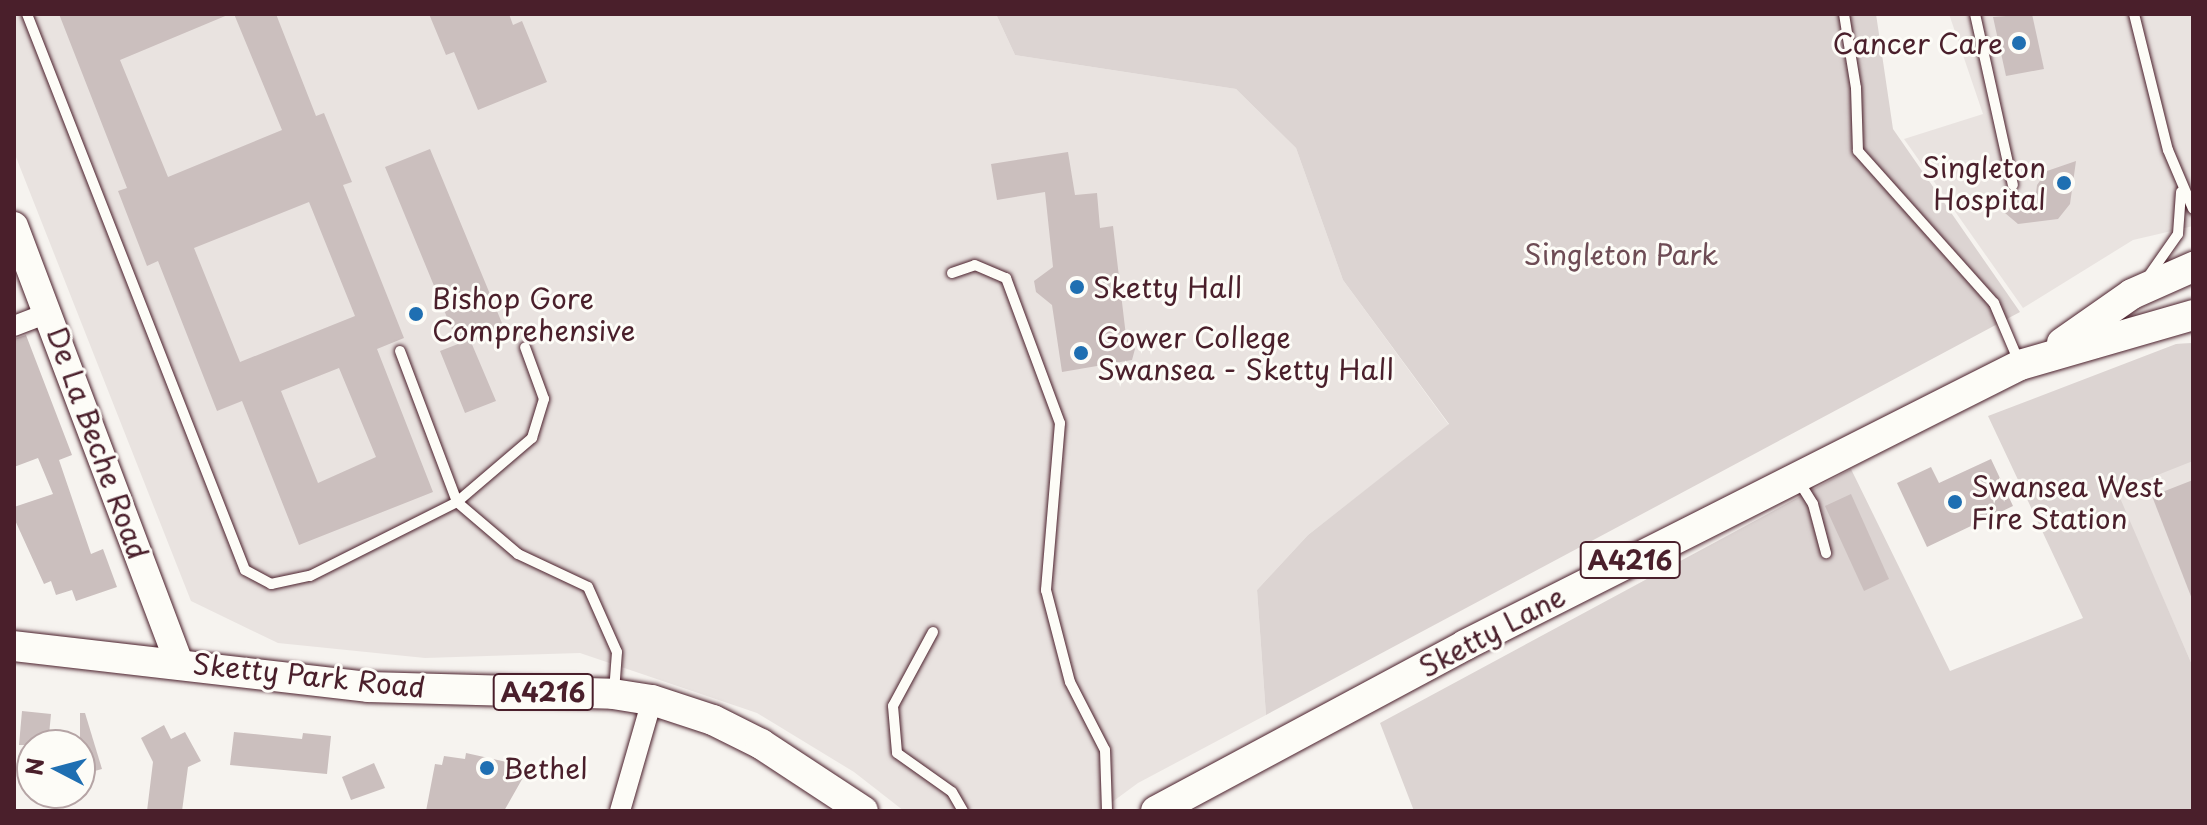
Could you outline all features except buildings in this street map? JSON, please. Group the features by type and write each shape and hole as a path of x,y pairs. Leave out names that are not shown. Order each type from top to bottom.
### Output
{"main road":[{"name":"Sketty Lane","path":"1156,811 1795,475 2034,359 2132,294 2193,267"},
{"name":"Sketty Lane","path":"2034,359 2186,320"},
{"name":"Sketty Park Road","path":"14,646 179,662 368,687 613,694 652,700 713,720 761,744 863,811"}],"street":[{"name":"De La Beche Road","path":"14,226 50,312 179,662"},
{"path":"14,326 50,312"},
{"path":"620,811 652,700"}],"lane":[{"path":"27,14 245,570 271,584 310,576 457,502 532,438 544,399 525,347"},
{"path":"1844,14 1856,88 1858,151 1994,303 2034,359"},
{"path":"1975,14 2013,185"},
{"path":"2134,14 2148,84 2180,186 2193,209"},
{"path":"2132,294 2173,246 2182,213 2180,186"},
{"path":"952,273 975,265 1006,278 1060,423 1046,590 1070,682 1105,750 1107,811"},
{"path":"400,351 457,502 518,554 588,587 617,652 613,694"},
{"path":"1795,475 1813,504 1826,553"},
{"path":"933,632 893,706 897,753 952,792 963,811"}],"shaded area":[{"path":"14,14 996,14 1015,55 1236,89 1296,148 1343,280 1449,425 1308,535 1257,590 1266,715 1138,783 1100,811 904,811 854,772 757,713 580,653 425,658 278,643 191,601 14,152"},
{"name":"Singleton Hospital","path":"1949,14 2193,14 2193,226 2133,240 2023,308 1904,139 1983,114"},
{"path":"2193,343 2193,667 2116,491 2176,344"}],"green space":[{"name":"Singleton Park","path":"996,14 1876,14 1893,129 2020,312 1266,715 1257,590 1308,535 1449,424 1343,280 1296,148 1236,89 1015,55"},
{"path":"2193,343 2193,461 2117,491 2193,667 2193,811 1414,811 1380,723 1851,469 1950,671 2083,618 1988,416 2176,344"}],"place":[{"name":"Cancer Care","path":"2019,43"},
{"name":"Singleton Hospital","path":"2064,183"},
{"name":"Sketty Hall","path":"1077,287"},
{"name":"Bishop Gore Comprehensive","path":"416,314"},
{"name":"Gower College Swansea - Sketty Hall","path":"1081,353"},
{"name":"Swansea West Fire Station","path":"1955,502"},
{"name":"Bethel","path":"487,768"}]}
